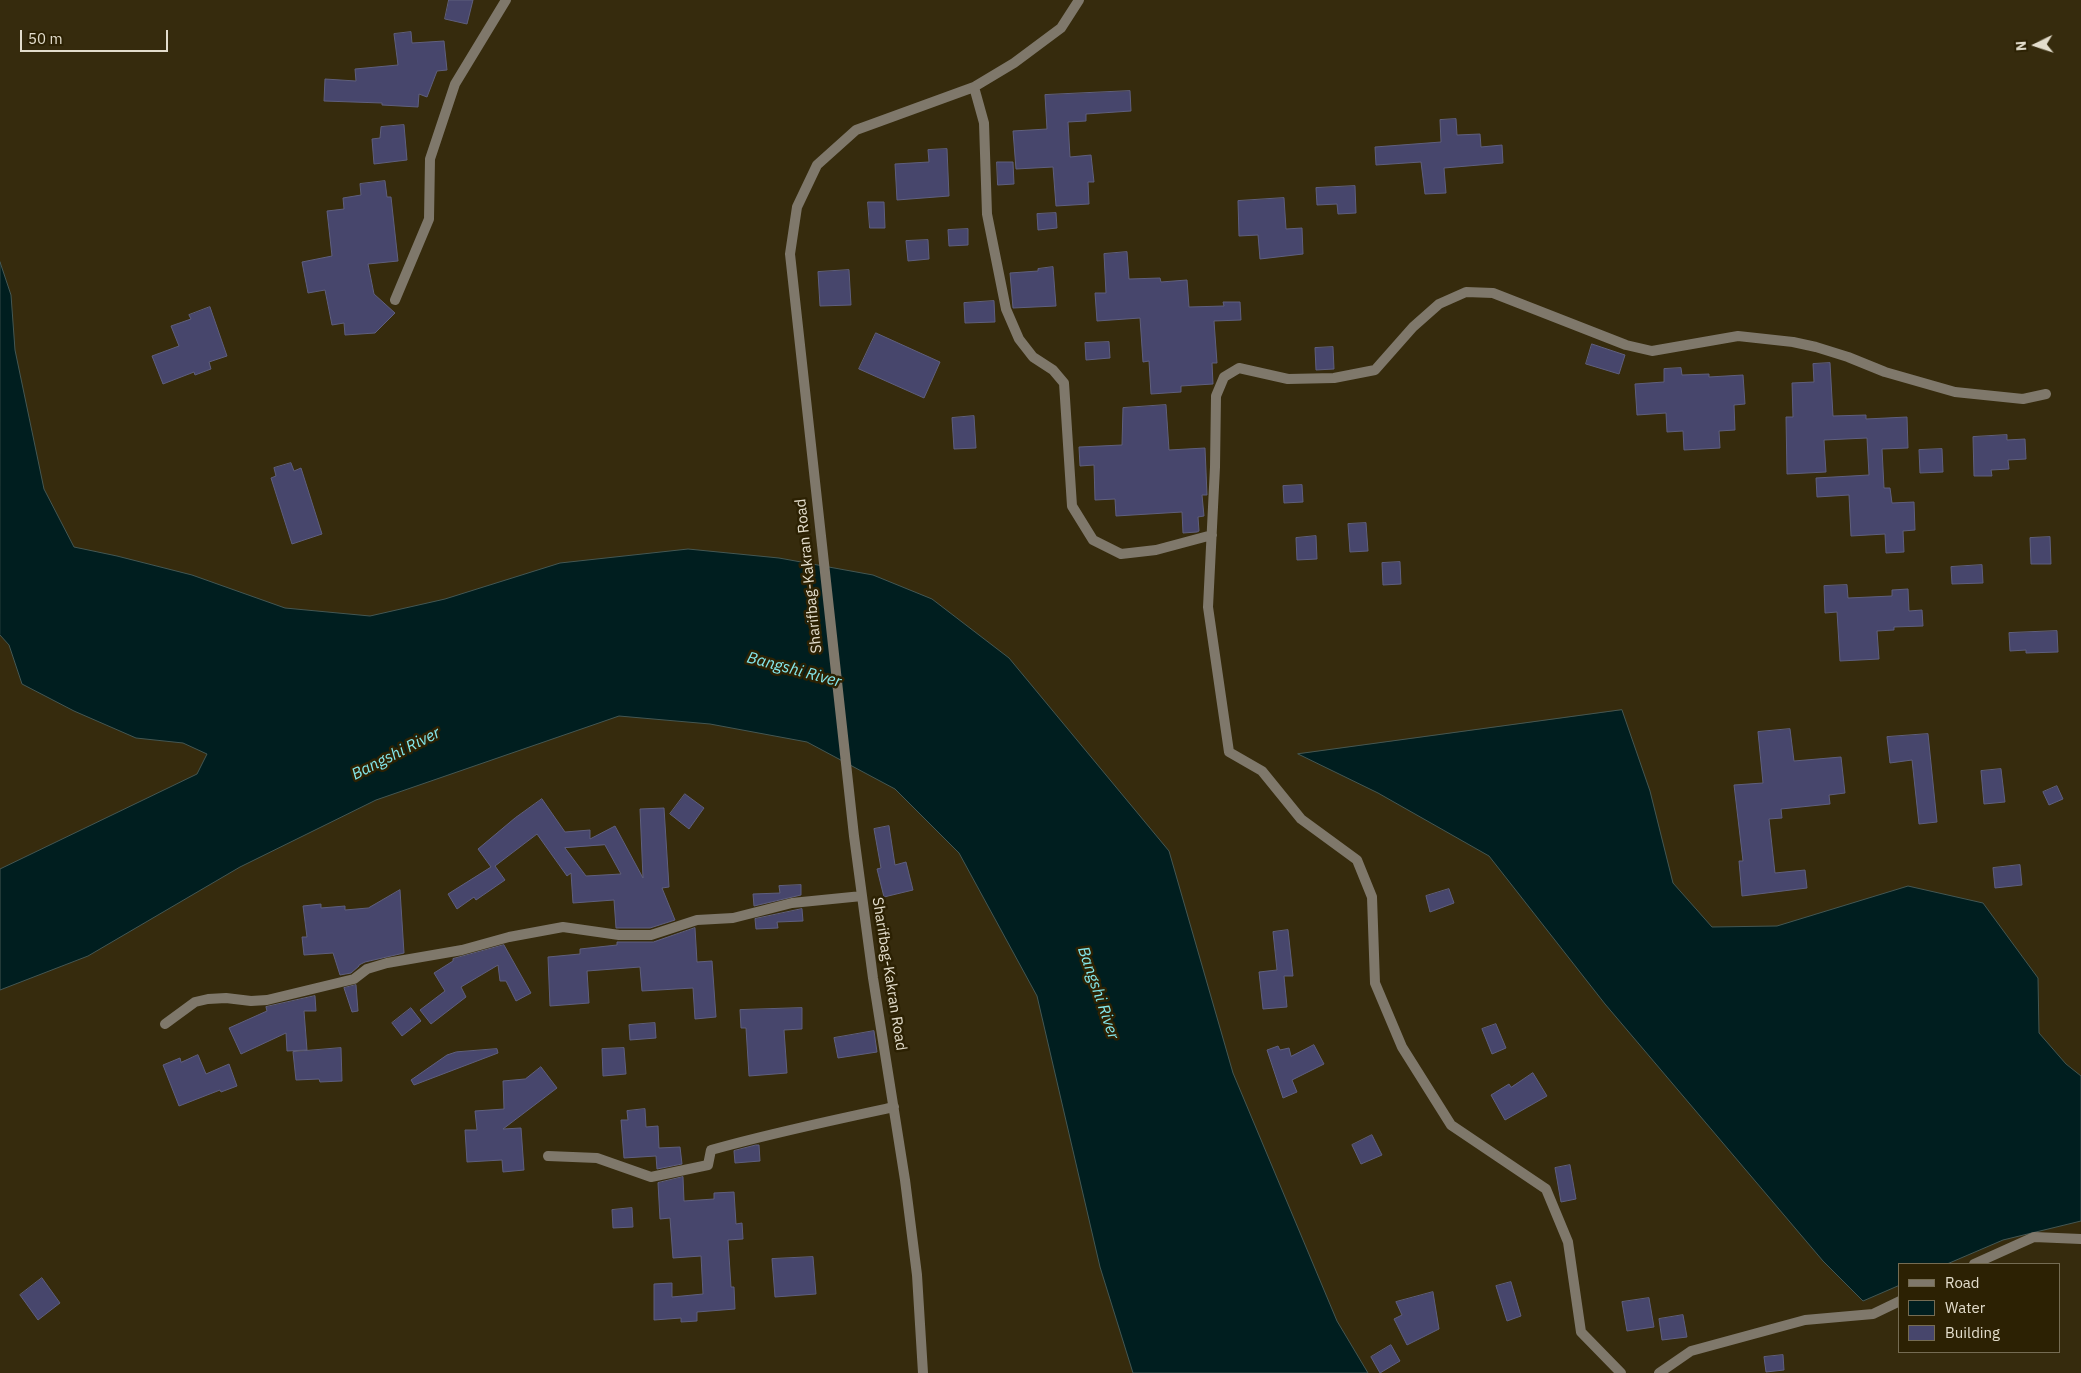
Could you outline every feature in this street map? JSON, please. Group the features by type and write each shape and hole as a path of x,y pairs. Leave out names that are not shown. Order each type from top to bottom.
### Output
{"street":[{"path":"395,300 429,219 430,159 455,84 506,0"},
{"name":"Sharifbag-Kakran Road","path":"923,1373 917,1275 854,836 790,254 797,207 817,165 856,130 974,86 1014,63 1061,28 1079,0"},
{"path":"974,86 984,123 987,214 1006,309 1019,339 1033,357 1053,370 1064,383 1072,506 1093,540 1120,554 1156,550 1212,535"},
{"path":"1621,1373 1581,1332 1568,1242 1546,1189 1451,1125 1402,1047 1375,983 1372,897 1357,860 1301,819 1262,771 1229,752 1208,607 1216,396 1224,377 1239,368 1288,379 1334,378 1375,370 1419,322 1439,304 1466,292 1493,293 1626,345 1652,351 1738,336 1794,342 1824,349 1885,372 1955,392 2023,399 2046,394"},
{"path":"165,1024 195,1002 226,998 251,1001 267,1000 354,979 367,969 388,963 462,950 509,937 563,927 619,935 652,935 697,920 733,918 792,903 862,896"},
{"path":"548,1156 597,1158 651,1177 708,1165 710,1150 759,1136 788,1132 894,1107"},
{"path":"1976,1263 2034,1237 2081,1238"},
{"path":"1659,1373 1691,1351 1805,1320 1873,1314 1898,1302"}],"water":[{"name":"Bangshi River","path":"0,262 11,295 15,350 44,489 74,547 192,575 285,608 370,616 445,599 560,563 688,549 779,558 873,575 932,599 1009,658 1169,851 1233,1073 1337,1321 1368,1373 1133,1373 1100,1267 1037,996 959,853 895,789 807,742 710,724 619,716 376,800 240,867 88,956 0,990 0,869 197,774 207,754 183,743 136,738 74,711 22,684 9,645 0,635"},
{"path":"1622,710 1650,791 1673,883 1712,927 1777,926 1908,886 1983,903 2038,978 2039,1033 2066,1064 2081,1076 2081,1221 2003,1240 1949,1263 1898,1263 1898,1286 1863,1301 1823,1261 1605,1004 1489,856 1378,793 1298,754"}],"building":[{"path":"449,0 473,0 467,24 445,19"},
{"path":"411,32 412,43 444,41 447,70 437,71 427,97 419,94 418,107 382,105 382,103 324,101 325,79 356,81 355,69 398,65 394,34"},
{"path":"1130,91 1131,111 1086,114 1086,121 1068,122 1070,157 1091,155 1094,182 1088,182 1089,204 1056,206 1053,167 1016,169 1013,131 1047,129 1045,95"},
{"path":"1456,119 1457,135 1480,134 1481,147 1502,145 1503,163 1444,168 1446,193 1425,194 1421,162 1376,165 1375,147 1441,142 1440,120"},
{"path":"404,125 407,160 374,164 372,139 380,138 381,127"},
{"path":"947,149 949,196 897,200 895,164 929,162 928,150"},
{"path":"997,162 1013,162 1014,184 998,185"},
{"path":"385,181 387,197 391,197 398,261 368,264 374,294 395,313 375,333 345,335 344,323 332,325 325,290 308,293 302,262 332,256 327,211 344,209 343,198 361,195 360,184"},
{"path":"1355,186 1356,213 1338,214 1337,204 1317,205 1316,188"},
{"path":"1284,198 1286,229 1302,228 1303,254 1260,259 1258,235 1239,236 1238,201"},
{"path":"868,202 884,202 885,228 870,228"},
{"path":"1056,213 1057,228 1038,230 1037,214"},
{"path":"968,229 968,245 949,246 948,230"},
{"path":"928,240 929,259 908,261 906,241"},
{"path":"1127,252 1129,279 1160,278 1161,282 1187,280 1189,307 1224,306 1223,302 1240,302 1241,320 1214,321 1217,363 1212,363 1213,384 1181,386 1181,392 1151,394 1149,361 1143,362 1140,318 1097,321 1095,293 1106,293 1104,254"},
{"path":"1053,267 1056,306 1013,308 1010,273 1038,271 1038,269"},
{"path":"849,270 851,305 820,306 818,272"},
{"path":"994,301 995,322 965,323 964,303"},
{"path":"210,307 227,356 209,362 211,369 195,375 194,372 163,384 152,356 179,346 171,326 191,319 189,315"},
{"path":"876,333 940,362 924,398 859,369"},
{"path":"1109,342 1110,358 1086,360 1085,343"},
{"path":"1592,344 1625,355 1619,374 1586,364"},
{"path":"1333,347 1334,369 1316,370 1315,348"},
{"path":"1830,363 1833,416 1866,415 1866,419 1907,417 1908,448 1882,449 1884,488 1890,488 1892,503 1914,502 1915,530 1903,531 1904,552 1886,553 1885,534 1851,536 1849,495 1817,497 1816,478 1869,475 1867,438 1824,440 1826,472 1787,474 1786,417 1793,417 1792,383 1814,382 1813,364"},
{"path":"1681,368 1682,375 1709,374 1709,377 1743,375 1745,404 1734,405 1735,430 1719,431 1720,448 1684,450 1683,431 1667,432 1666,413 1637,415 1635,384 1664,382 1664,369"},
{"path":"1166,405 1169,450 1205,448 1207,495 1202,495 1204,516 1198,517 1199,531 1197,532 1183,533 1182,512 1116,516 1115,499 1095,500 1094,465 1080,466 1079,447 1122,445 1123,408"},
{"path":"974,416 976,448 954,449 952,418"},
{"path":"2007,435 2007,440 2025,439 2026,459 2008,460 2009,469 1991,470 1992,476 1974,476 1973,437"},
{"path":"1942,449 1943,472 1920,473 1919,450"},
{"path":"291,463 294,471 301,468 322,534 292,544 271,478 276,476 274,468"},
{"path":"1302,485 1303,502 1284,503 1283,486"},
{"path":"1366,523 1368,551 1350,552 1348,524"},
{"path":"1316,536 1317,559 1297,560 1296,538"},
{"path":"2050,537 2051,564 2031,564 2030,538"},
{"path":"1400,562 1401,584 1383,585 1382,563"},
{"path":"1982,565 1983,583 1952,584 1951,567"},
{"path":"1847,585 1848,598 1892,596 1892,590 1908,589 1909,611 1922,610 1923,626 1894,627 1894,630 1877,631 1879,659 1840,661 1837,612 1825,613 1824,586"},
{"path":"2057,631 2058,652 2026,653 2026,650 2010,651 2009,633"},
{"path":"1790,729 1794,761 1841,757 1845,793 1829,795 1830,804 1781,809 1782,818 1769,819 1775,873 1805,870 1807,888 1742,896 1739,861 1743,861 1734,785 1763,783 1758,732"},
{"path":"1928,734 1937,822 1919,824 1912,760 1890,763 1887,737"},
{"path":"2001,769 2005,802 1984,804 1981,771"},
{"path":"2057,786 2063,799 2049,805 2043,792"},
{"path":"685,794 704,808 689,829 670,814"},
{"path":"542,799 565,832 590,830 590,839 615,826 643,878 640,809 664,808 669,887 662,888 675,920 650,928 616,928 614,900 573,903 571,873 567,876 537,834 495,866 505,880 476,900 474,897 457,909 448,894 491,867 478,849 515,818","holes":["605,845 621,874 586,876 565,848"]},
{"path":"889,826 895,865 906,862 913,890 884,897 877,869 881,868 874,829"},
{"path":"2020,865 2022,885 1995,888 1993,868"},
{"path":"801,885 801,895 754,906 753,894 780,893 779,886"},
{"path":"1449,889 1454,903 1430,912 1426,896"},
{"path":"400,890 404,953 365,962 351,973 340,975 333,953 304,955 302,937 307,937 303,906 321,904 321,908 345,906 345,910 368,908"},
{"path":"802,909 803,921 777,922 778,928 756,929 755,919"},
{"path":"695,928 697,962 712,961 716,1017 695,1019 693,988 642,991 640,967 587,971 589,1003 550,1006 548,957 580,954 580,949 617,945 617,942 653,942"},
{"path":"1288,930 1293,976 1284,976 1287,1007 1263,1009 1259,972 1277,970 1273,932"},
{"path":"504,945 531,993 516,1001 506,981 500,981 498,965 461,987 466,997 431,1024 420,1010 445,991 434,973 453,961 453,959"},
{"path":"356,985 358,1011 352,1012 344,988"},
{"path":"315,996 316,1011 304,1011 307,1050 287,1051 286,1033 241,1054 229,1028 267,1011 266,1007"},
{"path":"411,1008 421,1021 402,1036 392,1023"},
{"path":"802,1008 802,1029 784,1030 787,1073 749,1076 746,1028 741,1028 740,1010"},
{"path":"655,1023 656,1038 630,1040 629,1025"},
{"path":"1496,1024 1506,1048 1492,1054 1482,1029"},
{"path":"874,1031 877,1052 838,1058 834,1038"},
{"path":"1314,1045 1324,1064 1292,1080 1297,1092 1283,1098 1267,1050 1278,1046 1280,1050 1289,1048 1291,1056"},
{"path":"341,1048 342,1081 296,1080 293,1052"},
{"path":"624,1048 626,1074 603,1076 602,1049"},
{"path":"497,1049 498,1053 414,1085 411,1080 447,1055 456,1052"},
{"path":"198,1055 206,1074 229,1064 237,1086 221,1092 220,1090 179,1106 163,1065 180,1058 181,1062"},
{"path":"541,1067 557,1088 503,1129 521,1128 524,1170 503,1172 502,1160 467,1162 465,1130 477,1130 475,1111 504,1109 503,1081 525,1079"},
{"path":"1533,1073 1547,1096 1505,1120 1491,1095 1509,1084 1511,1087"},
{"path":"645,1109 646,1127 658,1126 659,1148 680,1147 682,1164 657,1169 656,1156 624,1158 621,1120 628,1120 627,1111"},
{"path":"1372,1135 1382,1155 1361,1164 1352,1145"},
{"path":"759,1145 760,1161 735,1163 734,1151"},
{"path":"1570,1165 1576,1199 1561,1202 1555,1168"},
{"path":"683,1177 684,1201 714,1199 714,1193 734,1192 736,1224 742,1223 743,1239 728,1240 731,1287 734,1287 735,1309 697,1312 697,1321 681,1322 681,1318 654,1320 654,1284 672,1283 672,1297 703,1294 701,1256 673,1258 670,1218 660,1219 658,1183"},
{"path":"632,1208 633,1227 613,1228 612,1210"},
{"path":"813,1257 816,1294 775,1297 772,1259"},
{"path":"42,1278 60,1303 38,1320 20,1295"},
{"path":"1511,1282 1521,1316 1507,1321 1496,1286"},
{"path":"1433,1292 1439,1329 1407,1345 1394,1319 1402,1315 1396,1302"},
{"path":"1649,1298 1654,1327 1627,1331 1622,1302"},
{"path":"1683,1315 1687,1337 1662,1340 1659,1319"},
{"path":"1391,1345 1400,1361 1380,1373 1371,1357"},
{"path":"1783,1355 1784,1370 1766,1372 1764,1357"}]}
